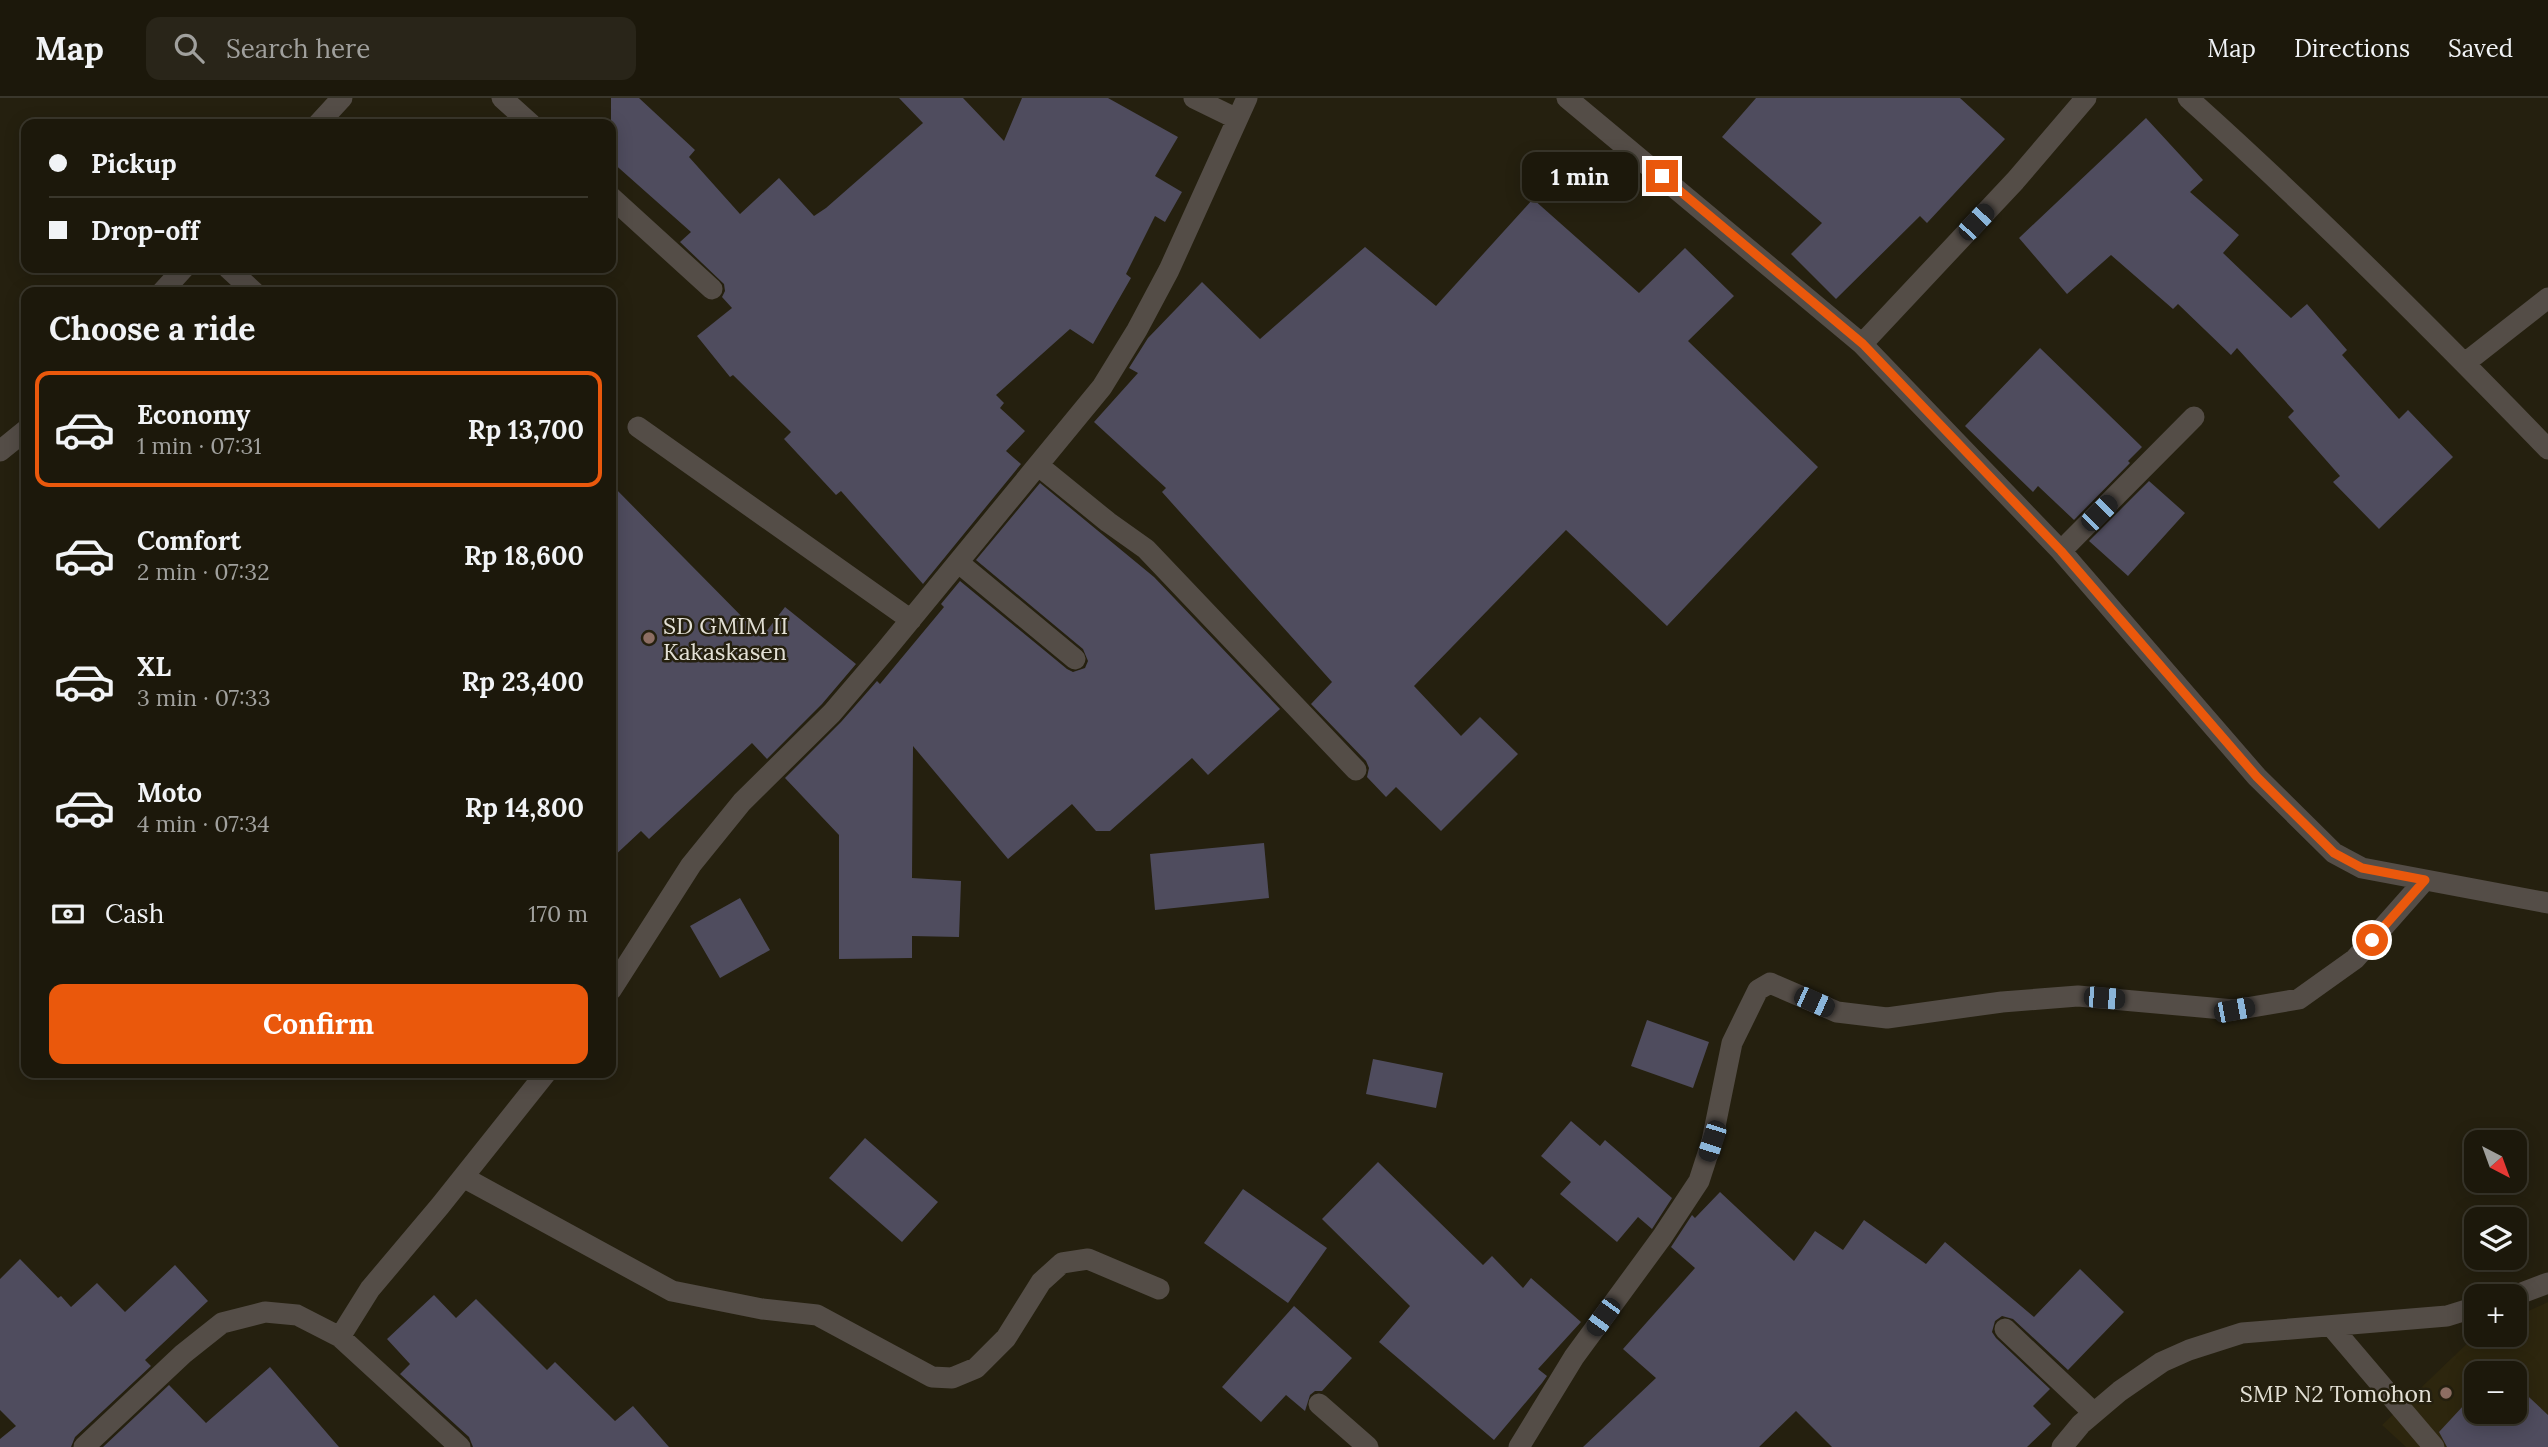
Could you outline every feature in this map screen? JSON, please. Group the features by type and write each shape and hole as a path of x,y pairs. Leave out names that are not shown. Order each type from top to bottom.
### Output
{"street":[{"path":"322,119 342,98"},
{"path":"502,98 525,119"},
{"path":"1194,98 1237,119"},
{"path":"616,982 699,855 742,802 831,713 1102,387 1170,270 1247,98"},
{"path":"1567,98 1863,344 2061,551 2257,777 2334,853 2362,868 2548,903"},
{"path":"1863,344 2015,181 2086,98"},
{"path":"2188,98 2275,176 2465,363 2548,449"},
{"path":"616,202 712,289"},
{"path":"167,287 179,273"},
{"path":"233,273 249,287"},
{"path":"2465,363 2548,298"},
{"path":"2061,551 2194,417"},
{"path":"638,427 911,620"},
{"path":"0,451 21,434"},
{"path":"1039,466 1146,549 1356,770"},
{"path":"959,562 1074,659"},
{"path":"1518,1447 1574,1357 1662,1237 1699,1181 1712,1141 1732,1043 1758,990 1764,986 1770,983 1837,1012 1887,1018 2002,1002 2078,996 2234,1010 2300,999 2355,959 2425,880"},
{"path":"340,1338 370,1289 542,1078"},
{"path":"463,1177 671,1291 762,1309 817,1315 932,1377 952,1378 976,1368 1006,1338 1041,1282 1062,1263 1088,1259 1159,1289"},
{"path":"2527,1291 2548,1283"},
{"path":"2062,1447 2094,1413 2120,1391 2162,1362 2189,1350 2242,1333 2447,1316 2464,1311"},
{"path":"84,1447 183,1354 222,1323 265,1312 297,1315 340,1338 460,1447"},
{"path":"2331,1326 2434,1447"},
{"path":"2005,1329 2094,1413"},
{"path":"1319,1404 1368,1447"}],"shaded area":[{"name":"SMP N2 Tomohon","path":"2548,1302 2548,1447 2406,1447 2382,1425 2464,1346 2527,1347 2527,1312"}],"building":[{"path":"611,98 639,98 695,150 689,157 740,214 779,178 814,216 923,123 899,98 963,98 1004,141 1022,98 1108,98 1178,137 1155,176 1182,192 1165,222 1155,216 1126,274 1131,278 1093,344 1070,329 996,395 1004,403 1000,408 1025,431 1006,451 1021,464 923,584 841,491 836,495 784,439 791,432 733,375 730,377 697,336 732,308 722,297 724,284 680,242 691,232 616,165 616,119 611,119"},
{"path":"1756,98 1960,98 2005,139 1927,223 1920,216 1836,299 1791,254 1822,223 1722,137"},
{"path":"2146,118 2203,180 2190,192 2239,235 2223,253 2291,318 2307,304 2347,350 2342,355 2399,419 2408,410 2453,457 2379,529 2333,482 2340,476 2288,417 2294,411 2237,348 2231,355 2178,304 2173,309 2111,255 2067,294 2019,238"},
{"path":"1533,199 1639,293 1685,248 1734,296 1688,341 1818,467 1667,626 1566,530 1414,686 1461,736 1480,717 1518,754 1441,831 1396,787 1386,797 1367,777 1369,768 1366,761 1311,704 1332,682 1162,492 1166,488 1094,422 1138,373 1129,368 1148,338 1202,282 1260,339 1365,247 1436,306"},
{"path":"2040,348 2142,447 2128,461 2130,463 2074,520 2038,486 2033,492 1965,426"},
{"path":"2149,481 2185,513 2128,576 2089,541"},
{"path":"1040,483 1154,577 1280,709 1208,775 1192,758 1110,831 1096,831 1072,804 1008,859 913,746 912,878 961,881 959,937 912,936 912,958 839,959 839,835 785,778 877,681 880,684 944,607 941,604 960,581 1067,669 1073,672 1085,668 1088,661 1083,649 976,560"},
{"path":"616,489 762,637 785,607 856,664 822,704 767,759 752,743 649,839 641,831 616,854"},
{"path":"1264,843 1269,898 1155,910 1150,854"},
{"path":"740,898 770,950 720,978 690,926"},
{"path":"1647,1020 1709,1042 1693,1088 1631,1066"},
{"path":"1373,1059 1443,1073 1436,1108 1366,1094"},
{"path":"1571,1121 1600,1146 1605,1140 1672,1198 1652,1229 1638,1217 1617,1242 1560,1194 1571,1182 1541,1156"},
{"path":"865,1138 938,1202 902,1242 829,1178"},
{"path":"1378,1162 1483,1265 1492,1256 1523,1288 1531,1278 1581,1322 1538,1369 1547,1376 1494,1440 1379,1342 1410,1306 1322,1219"},
{"path":"1243,1189 1327,1248 1288,1303 1204,1243"},
{"path":"1720,1192 1794,1261 1815,1231 1843,1250 1864,1220 1926,1264 1945,1242 2034,1317 2080,1269 2124,1312 2068,1370 2013,1319 2002,1316 1995,1321 1992,1332 1996,1338 2050,1389 2033,1406 2051,1424 2027,1447 1832,1447 1796,1411 1759,1447 1583,1447 1656,1378 1623,1349 1695,1268 1671,1247 1692,1215 1695,1218"},
{"path":"20,1259 58,1298 61,1296 71,1307 97,1283 125,1312 175,1265 208,1301 145,1360 151,1366 75,1437 71,1447 0,1447 0,1439 16,1426 0,1410 0,1279"},
{"path":"434,1295 456,1318 476,1299 547,1370 555,1362 615,1421 633,1406 669,1447 473,1447 469,1437 400,1374 410,1364 387,1339"},
{"path":"1294,1306 1352,1358 1322,1391 1315,1391 1310,1395 1305,1411 1286,1395 1261,1422 1222,1387"},
{"path":"270,1367 339,1447 103,1447 169,1385 206,1423"},
{"path":"2527,1395 2548,1415 2548,1447 2447,1447 2439,1432 2464,1405 2464,1424 2527,1424"}],"place":[{"name":"SD GMIM II Kakaskasen","path":"649,638"},
{"name":"SMP N2 Tomohon","path":"2446,1393"}],"route":[{"path":"1662,176 1863,344 2061,551 2257,777 2334,853 2362,868 2425,880 2372,940"}]}
